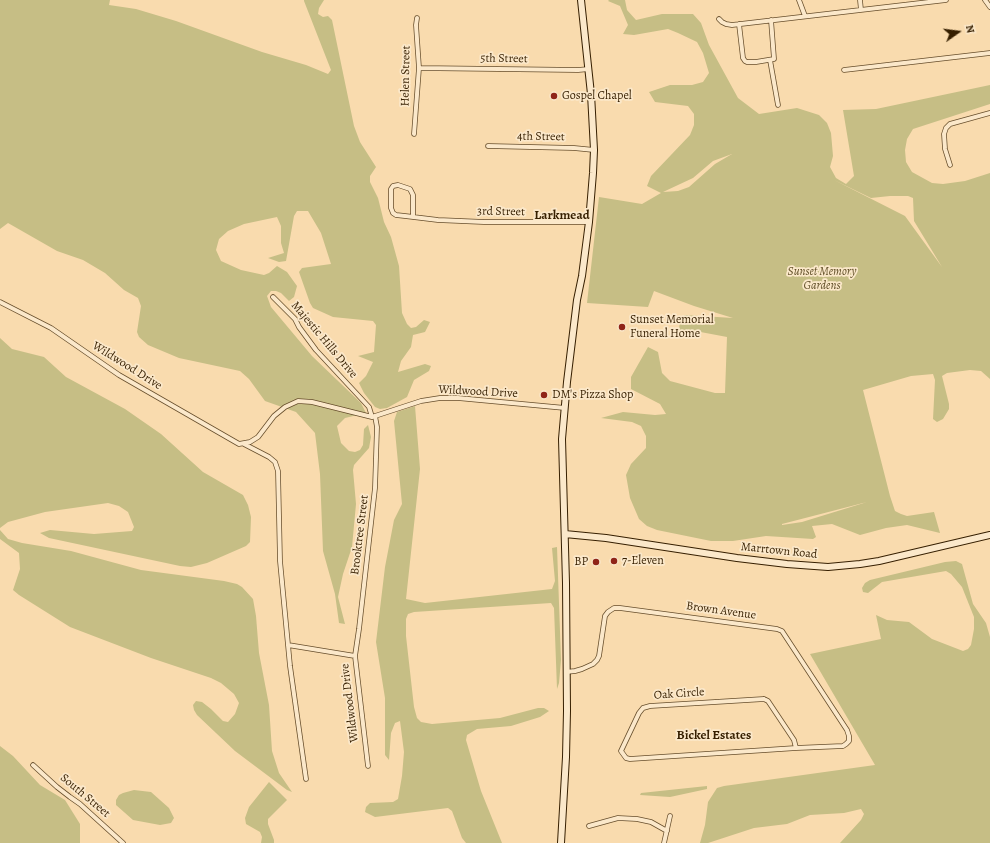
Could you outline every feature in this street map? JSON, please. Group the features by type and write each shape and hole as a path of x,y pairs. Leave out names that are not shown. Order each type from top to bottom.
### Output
{"main road":[{"path":"561,843 567,712 562,439 577,300 582,276 589,222 594,150 589,69 581,0"},
{"name":"Marrtown Road","path":"564,534 606,538 787,564 828,567 879,561 990,535"}],"street":[{"path":"799,0 805,16"},
{"path":"860,0 861,10"},
{"path":"719,18 722,22 732,25 861,10 910,2 946,0"},
{"path":"985,0 990,7"},
{"name":"Helen Street","path":"414,134 419,68 416,25 417,18"},
{"path":"739,24 744,61 756,62 774,59 771,20"},
{"path":"844,70 990,53"},
{"path":"770,60 778,105"},
{"name":"5th Street","path":"419,68 589,69"},
{"path":"950,166 945,149 944,134 946,128 950,124 990,113"},
{"name":"4th Street","path":"488,146 574,148 594,150"},
{"name":"3rd Street","path":"413,217 413,195 410,189 398,185 392,186 391,208 393,213 396,215 438,220 484,222 589,222"},
{"name":"Majestic Hills Drive","path":"273,297 295,319 316,350 370,407 373,416"},
{"name":"Wildwood Drive","path":"0,302 51,328 119,375 240,444 244,444 269,456 275,462 278,471 280,561 290,666 306,779"},
{"name":"Wildwood Drive","path":"373,416 421,401 440,398 458,398 565,408"},
{"path":"244,444 258,437 274,416 285,407 298,401 312,402 373,416"},
{"name":"Brooktree Street","path":"355,656 376,488 377,427 373,416"},
{"name":"Brown Avenue","path":"566,672 582,669 593,664 597,660 599,656 605,616 614,608 634,609 777,629 782,631 846,730 849,736 849,741 846,744"},
{"name":"Wildwood Drive","path":"288,645 355,656 368,766"},
{"name":"Oak Circle","path":"796,748 794,740 768,701 764,699 650,706 643,708 639,713 622,751 626,758 630,759 843,746 846,744"},
{"name":"South Street","path":"33,765 57,787 80,804 123,843"},
{"path":"664,843 670,816"},
{"path":"589,826 618,818 637,819 651,822 667,831"}],"green space":[{"path":"0,0 110,0 109,5 136,9 176,21 262,52 306,65 328,74 331,70 304,1 324,0 319,8 318,14 323,17 328,16 332,20 354,126 360,142 376,167 370,176 370,182 378,198 384,222 391,237 399,266 402,313 407,324 411,328 416,327 424,320 430,322 425,332 413,335 411,347 401,361 398,372 425,364 431,366 429,371 414,380 407,397 387,408 380,409 375,407 364,393 359,383 366,376 373,362 358,356 374,352 376,325 373,321 333,317 313,308 310,303 299,272 302,268 331,264 321,233 308,211 297,211 294,216 286,261 279,262 268,258 284,253 281,243 281,226 277,217 244,224 228,231 219,239 216,250 221,261 241,270 264,275 269,273 277,266 287,272 297,286 294,297 289,301 281,293 271,291 267,296 271,307 312,356 361,403 366,413 345,418 337,426 341,443 349,451 355,452 360,450 363,445 364,429 368,425 371,437 369,448 354,465 353,470 356,504 352,547 343,574 338,597 345,624 339,623 335,594 323,551 320,474 315,433 296,412 265,401 249,379 240,371 179,358 148,345 139,337 137,332 141,306 138,298 124,290 105,273 83,260 57,251 8,223 0,229"},
{"name":"Sunset Memory Gardens","path":"625,0 627,10 636,20 662,14 693,14 701,23 709,45 738,98 759,114 797,108 819,115 827,123 831,133 833,156 830,167 836,178 846,184 854,176 843,110 876,109 990,85 990,104 913,129 907,139 905,150 906,162 912,172 932,183 943,184 965,181 990,173 990,379 981,371 970,370 947,373 942,376 949,409 943,419 937,422 933,419 935,380 933,374 911,376 863,390 895,511 907,516 934,512 940,533 907,525 886,528 860,535 832,524 812,526 816,537 813,539 766,536 733,541 711,541 657,530 647,526 639,519 630,498 626,475 631,464 646,448 646,436 641,426 632,422 601,418 623,412 655,415 666,414 660,404 631,389 631,377 648,347 658,352 662,373 670,381 715,393 725,393 727,337 690,330 679,330 680,319 685,315 733,318 694,306 654,291 648,307 587,303 599,197 642,204 661,193 647,186 651,176 690,135 694,125 694,114 688,106 655,102 649,92 670,85 692,85 703,82 709,73 703,53 697,42 668,29 634,35 623,34 628,25 620,6 608,1","holes":["732,154 715,164 689,187 678,191 663,192 693,178 713,161","834,180 871,198 890,196 908,196 913,198 914,221 942,267 905,216","867,502 802,522 782,524"]},
{"path":"0,338 12,349 44,357 66,377 125,409 161,434 203,472 243,495 248,505 251,517 250,542 246,546 207,563 191,567 180,566 49,538 40,533 50,530 94,534 132,531 134,527 128,512 119,506 108,503 45,512 8,522 0,528"},
{"path":"415,406 420,469 406,599 425,603 552,589 555,581 552,548 557,547 561,660 557,689 554,608 551,603 414,612 408,614 406,619 406,636 414,707 417,718 421,722 432,724 500,718 538,708 544,708 549,711 540,717 511,726 477,729 467,735 466,740 481,791 502,843 466,843 462,838 452,811 448,808 375,817 365,812 366,807 370,803 393,802 398,799 402,776 404,752 400,721 395,723 391,733 389,760 385,755 385,698 376,642 385,567 394,520 402,504 394,421 397,412"},
{"path":"0,530 8,539 22,543 71,551 141,570 224,581 237,584 242,587 253,599 259,653 269,705 272,751 279,773 292,792 287,790 235,751 197,715 193,705 196,701 202,702 223,721 228,722 235,714 239,703 234,694 221,683 211,678 151,658 70,627 13,590 20,569 19,553 0,539"},
{"path":"956,561 962,564 973,604 986,623 990,637 990,843 840,843 861,820 864,814 861,809 844,813 810,815 787,824 754,828 708,843 700,843 705,825 708,802 717,788 875,765 810,654 881,639 876,615 887,620 909,622 932,639 963,651 968,649 971,645 974,629 974,617 962,587 951,574 946,571 882,582 868,593 863,592 862,588 865,583 870,580 945,562"},
{"path":"0,746 13,756 40,785 65,800 80,824 80,843 0,843"},
{"path":"269,782 287,800 268,819 268,824 274,843 261,843 262,837 260,832 246,824 245,818 249,807"},
{"path":"707,786 707,789 670,797 640,795 641,793"},
{"path":"134,790 151,792 169,808 174,818 171,823 160,825 133,820 116,805 116,800 119,795"}],"place":[{"name":"Gospel Chapel","path":"554,96"},
{"name":"Sunset Memorial Funeral Home","path":"622,327"},
{"name":"DM's Pizza Shop","path":"544,395"},
{"name":"7-Eleven","path":"614,561"},
{"name":"BP","path":"596,562"}],"district":[{"name":"Larkmead","path":"562,216"},
{"name":"Bickel Estates","path":"714,736"}]}
